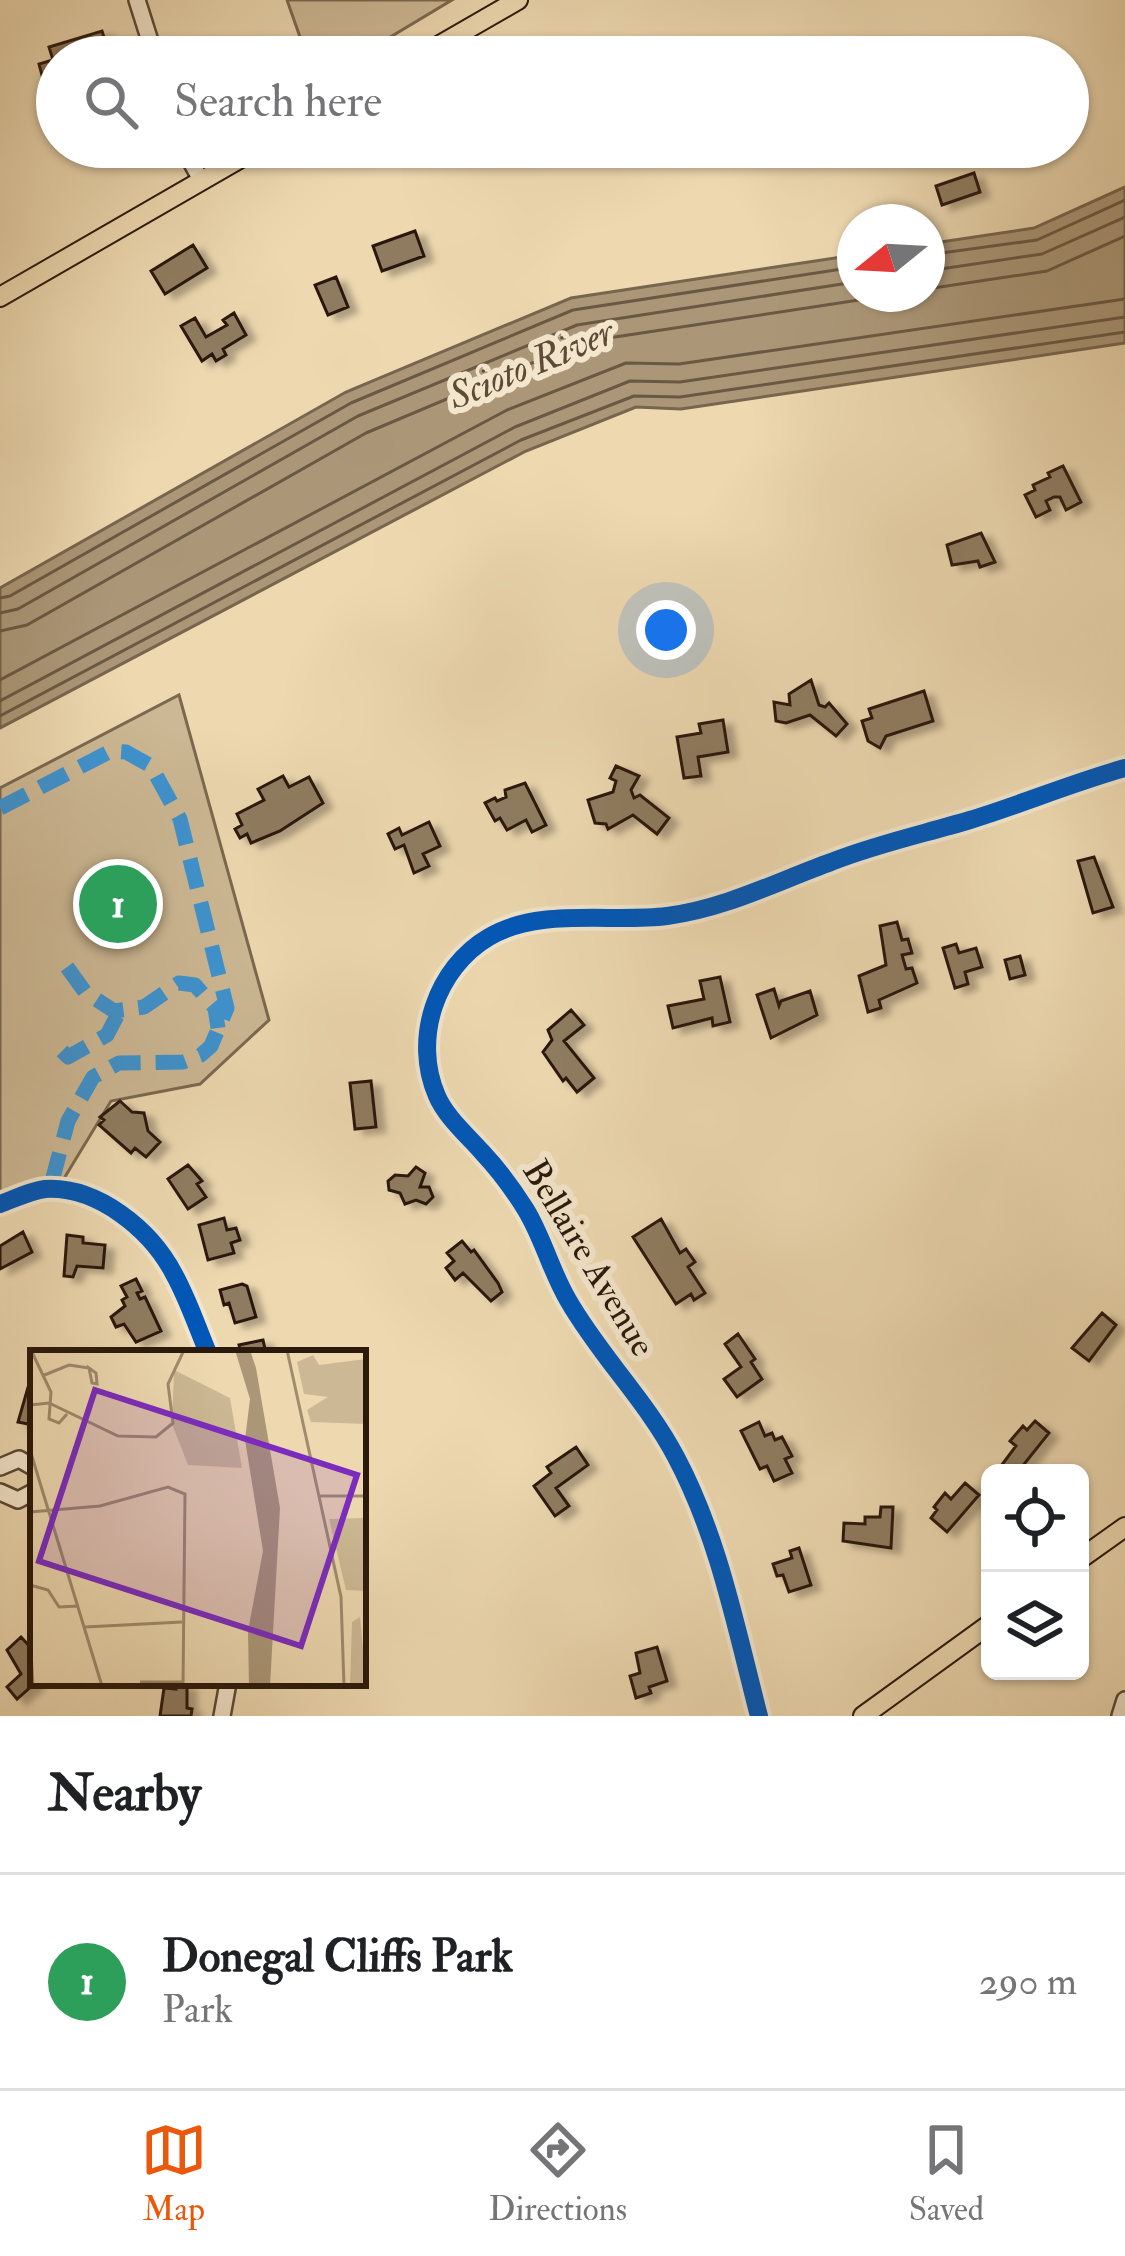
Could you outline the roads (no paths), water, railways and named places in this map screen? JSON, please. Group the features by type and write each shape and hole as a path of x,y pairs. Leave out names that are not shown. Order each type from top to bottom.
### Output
{"main road":[{"path":"455,36 518,0"},
{"path":"0,297 224,168"},
{"path":"1089,1552 1125,1527"},
{"path":"863,1716 981,1631"}],"street":[{"path":"137,0 148,36"},
{"path":"194,168 201,181"},
{"name":"Bellaire Avenue","path":"759,1716 722,1570 678,1460 654,1418 566,1298 534,1224 510,1185 437,1096 429,1063 428,1021 434,1000 464,956 509,927 704,910 873,847 1125,768"},
{"path":"0,1204 43,1190 92,1198 129,1220 174,1274 207,1350"},
{"path":"0,1467 19,1459 30,1465"},
{"path":"0,1492 18,1500 30,1494"},
{"path":"222,1716 227,1686"},
{"path":"1120,1716 1125,1700"}],"water":[{"name":"Scioto River","path":"1125,187 1125,343 681,409 636,407 526,451 0,728 0,588 346,392 571,298 837,258 837,312 945,312 945,241 1034,228"}],"place":[{"name":"Donegal Cliffs Park","path":"118,904"}]}
